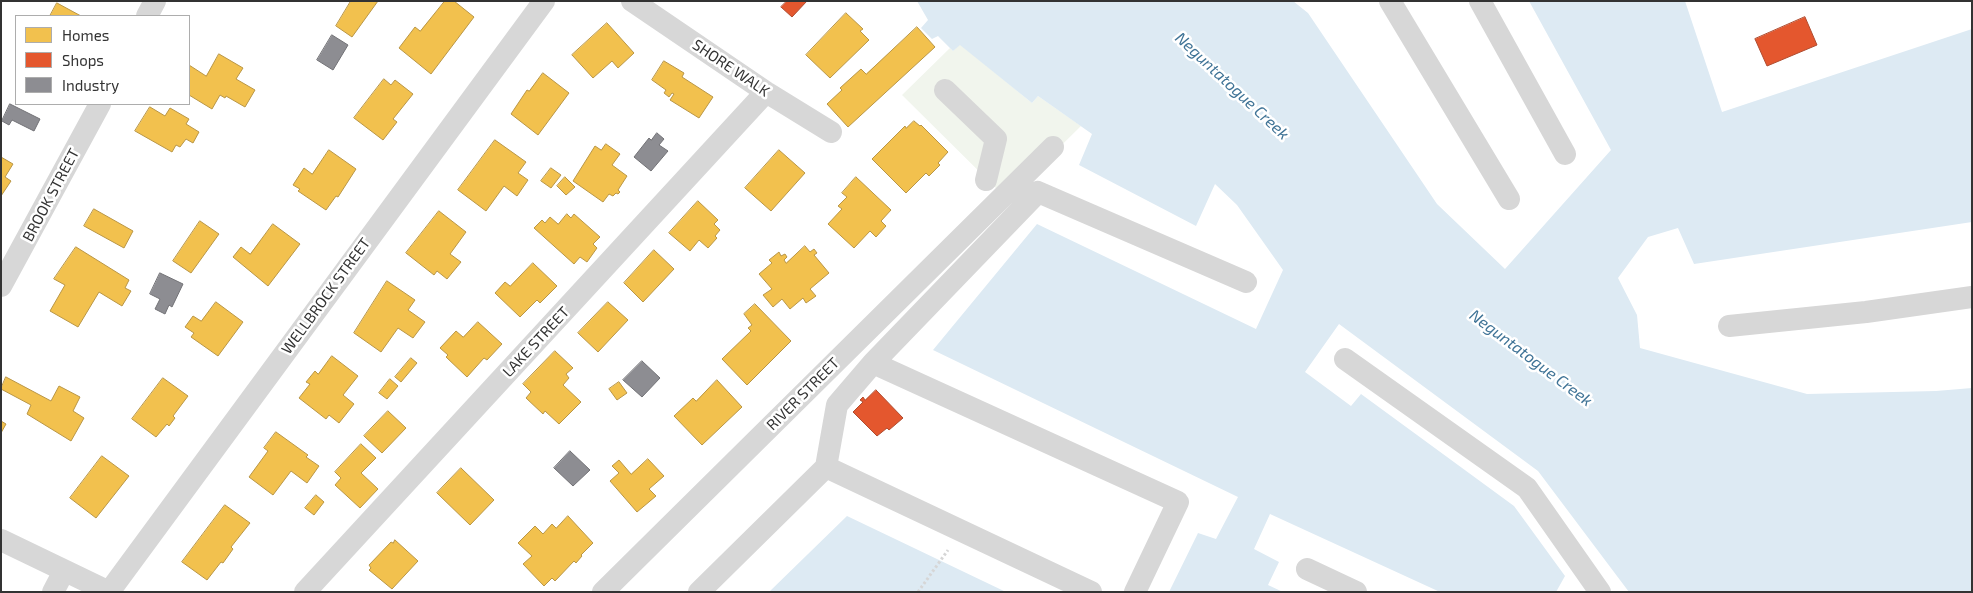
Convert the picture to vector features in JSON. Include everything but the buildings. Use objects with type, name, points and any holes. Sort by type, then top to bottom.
[{"type":"street","points":[[148,15],[155,1]]},
{"type":"street","name":"WELLBROCK STREET","points":[[109,592],[544,1]]},
{"type":"street","name":"SHORE WALK","points":[[632,1],[766,92],[831,132]]},
{"type":"street","points":[[1390,1],[1509,199]]},
{"type":"street","points":[[1480,1],[1565,154]]},
{"type":"street","points":[[945,90],[996,139],[981,175],[1002,196]]},
{"type":"street","name":"LAKE STREET","points":[[305,592],[766,92]]},
{"type":"street","name":"BROOK STREET","points":[[1,286],[99,105]]},
{"type":"street","name":"RIVER STREET","points":[[604,592],[1053,147]]},
{"type":"street","points":[[698,592],[826,467],[837,405],[873,363],[1038,192],[1246,282]]},
{"type":"street","points":[[1728,326],[1866,312],[1972,297]]},
{"type":"street","points":[[1345,359],[1527,488],[1600,592]]},
{"type":"street","points":[[873,363],[1178,502],[1135,592]]},
{"type":"street","points":[[826,467],[1091,592]]},
{"type":"street","points":[[1,540],[109,592]]},
{"type":"street","points":[[1306,569],[1356,592]]},
{"type":"street","points":[[53,592],[64,571]]},
{"type":"path","points":[[918,592],[944,556]]},
{"type":"shaded area","points":[[960,44],[1032,103],[1038,96],[1081,126],[1007,199],[902,95],[950,48],[953,51]]},
{"type":"water","name":"Neguntatogue Creek","points":[[917,1],[1293,1],[1308,13],[1437,204],[1505,269],[1611,150],[1529,1],[1685,1],[1722,112],[1972,29],[1972,222],[1694,264],[1678,228],[1648,237],[1618,278],[1637,315],[1640,348],[1807,394],[1936,391],[1972,388],[1972,592],[1629,592],[1538,471],[1339,324],[1305,372],[1351,406],[1361,394],[1514,506],[1565,576],[1556,592],[1440,592],[1270,514],[1254,549],[1279,562],[1268,585],[1283,592],[1169,592],[1198,533],[1216,539],[1238,497],[933,350],[1037,224],[1256,329],[1283,270],[1237,205],[1215,184],[1196,226],[1079,165],[1092,134],[1038,96],[1032,103],[960,45],[953,51],[938,36],[932,39],[921,28],[928,20]]},
{"type":"water","points":[[847,516],[1006,592],[769,592]]}]
